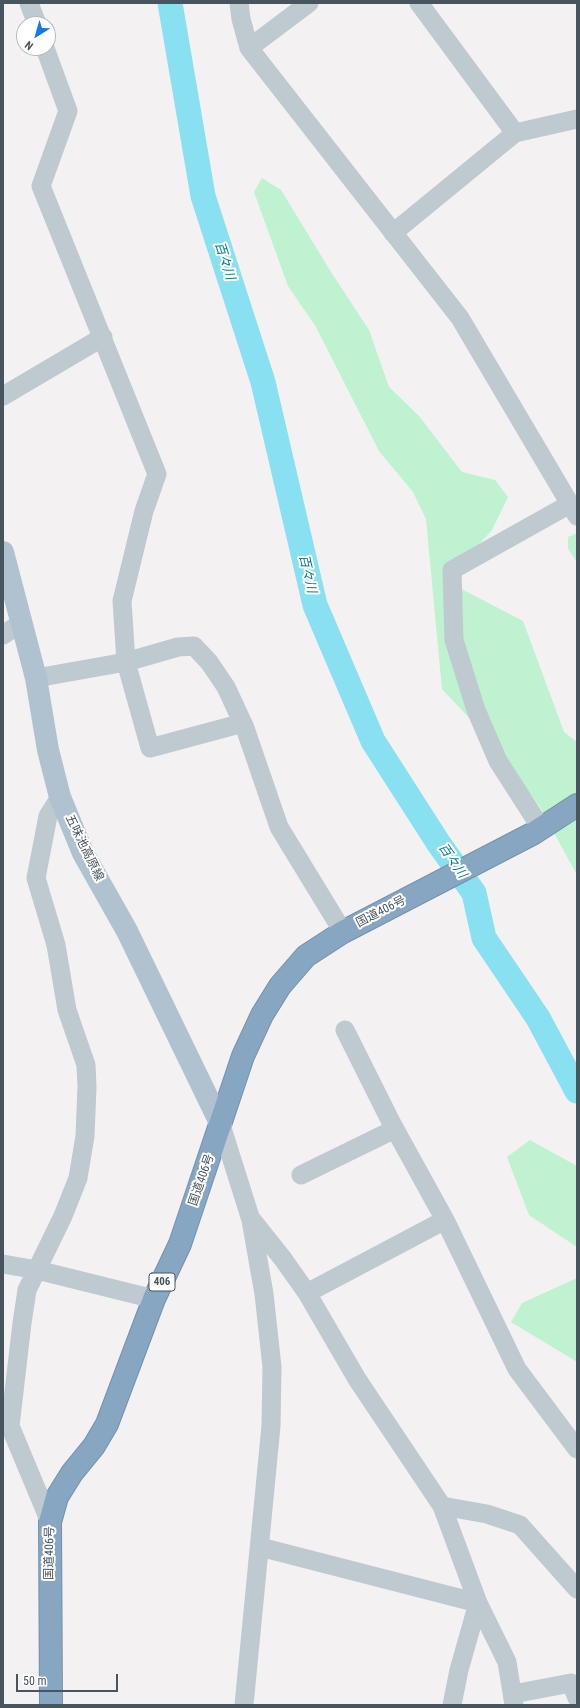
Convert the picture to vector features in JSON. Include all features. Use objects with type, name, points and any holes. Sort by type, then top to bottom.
[{"type":"highway","name":"国道406号","points":[[51,1705],[50,1522],[57,1497],[72,1473],[94,1446],[107,1424],[154,1299],[180,1244],[243,1056],[262,1015],[280,986],[306,956],[343,932],[537,831],[577,805]]},
{"type":"main road","name":"五味池高原線","points":[[3,552],[36,678],[48,750],[60,797],[84,853],[127,932],[221,1125]]},
{"type":"street","points":[[29,3],[34,16]]},
{"type":"street","points":[[239,3],[241,18],[249,48],[460,318],[573,510],[452,570],[454,640],[476,710],[498,761],[537,831]]},
{"type":"street","points":[[249,48],[309,3]]},
{"type":"street","points":[[419,3],[515,133]]},
{"type":"street","points":[[48,56],[68,111],[41,186],[157,474],[144,511],[122,601],[126,662],[150,748],[243,723]]},
{"type":"street","points":[[393,233],[515,133],[577,119]]},
{"type":"street","points":[[3,396],[103,337]]},
{"type":"street","points":[[3,635],[21,623]]},
{"type":"street","points":[[36,678],[126,662],[178,647],[194,646],[209,662],[226,687],[243,723],[279,827],[343,932]]},
{"type":"street","points":[[50,1522],[10,1426],[27,1290],[63,1216],[78,1178],[85,1136],[87,1087],[86,1065],[66,1010],[56,945],[36,878],[48,816],[60,797]]},
{"type":"street","points":[[345,1030],[395,1129],[445,1220],[516,1369],[577,1449]]},
{"type":"street","points":[[221,1125],[251,1220],[264,1294],[272,1366],[271,1426],[244,1705]]},
{"type":"street","points":[[301,1175],[395,1129]]},
{"type":"street","points":[[251,1220],[283,1259],[308,1293],[358,1379],[442,1506],[478,1603],[507,1662],[513,1699],[571,1683],[577,1698]]},
{"type":"street","points":[[308,1293],[445,1220]]},
{"type":"street","points":[[3,1264],[37,1270],[154,1299]]},
{"type":"street","points":[[442,1506],[487,1514],[520,1525],[577,1589]]},
{"type":"street","points":[[260,1547],[478,1603]]},
{"type":"street","points":[[452,1705],[459,1670],[478,1603]]},
{"type":"green space","points":[[262,178],[281,190],[331,272],[369,330],[389,387],[419,416],[462,472],[495,480],[508,497],[492,530],[446,581],[523,621],[564,732],[577,742],[577,875],[540,807],[488,738],[442,689],[426,519],[413,492],[379,451],[316,327],[288,286],[254,192]]},
{"type":"green space","points":[[577,533],[577,562],[568,549],[568,537]]},
{"type":"green space","points":[[530,1140],[577,1166],[577,1247],[529,1215],[507,1157]]},
{"type":"green space","points":[[577,1278],[577,1362],[511,1322],[522,1303]]},
{"type":"waterway","name":"百々川","points":[[170,3],[203,196],[263,382],[315,605],[373,741],[439,844],[474,893],[484,938],[538,1018],[577,1091]]}]
